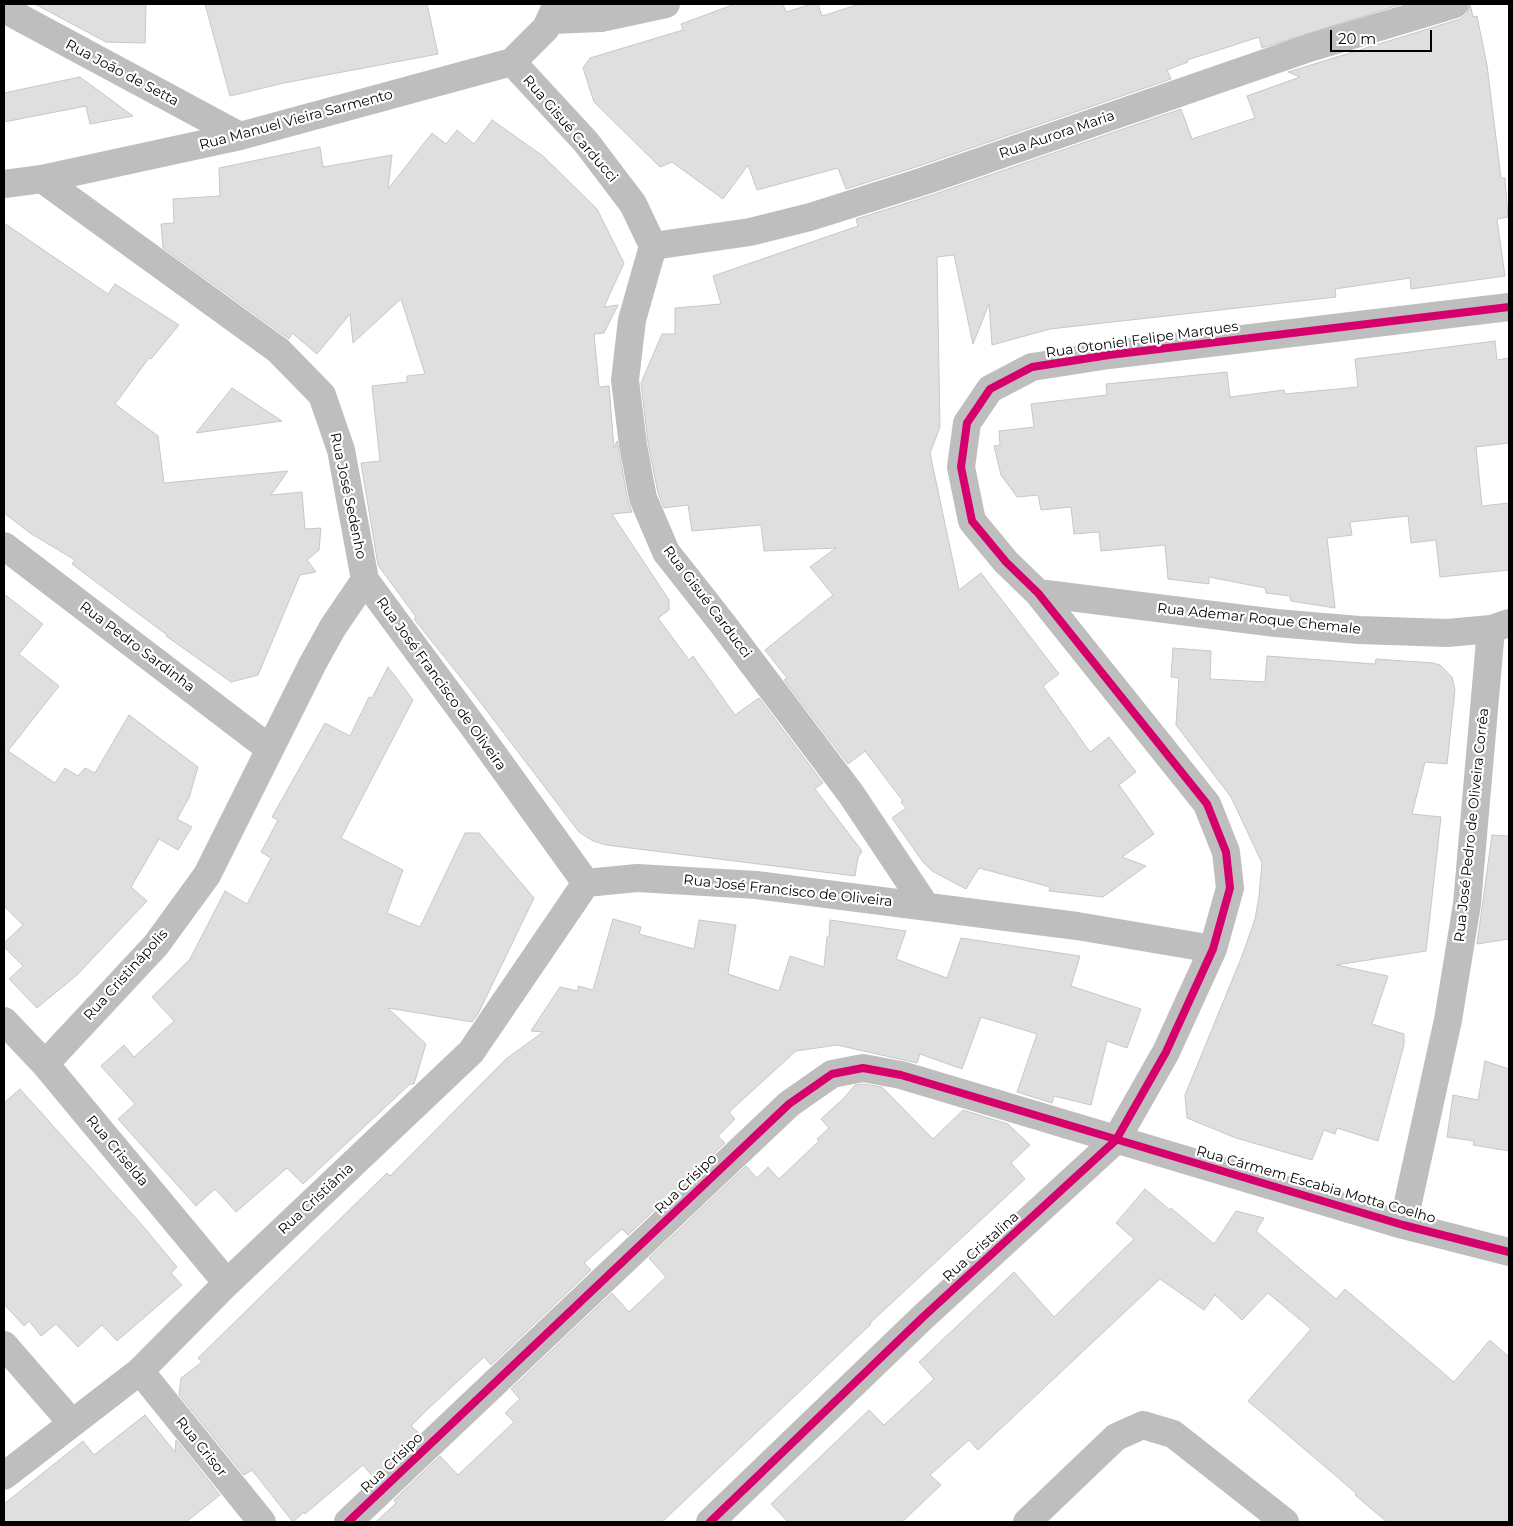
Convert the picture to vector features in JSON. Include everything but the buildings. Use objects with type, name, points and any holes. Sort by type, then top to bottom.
[{"type":"street","points":[[553,12],[601,18],[666,4]]},
{"type":"street","name":"Rua Aurora Maria","points":[[653,246],[750,232],[810,217],[924,181],[1309,48],[1456,4]]},
{"type":"street","name":"Rua João de Setta","points":[[4,9],[240,136]]},
{"type":"street","name":"Rua Manuel Vieira Sarmento","points":[[4,184],[42,179],[240,136],[512,62],[546,28],[553,12]]},
{"type":"street","name":"Rua Gisué Carducci","points":[[512,62],[586,142],[633,204],[653,246],[632,320],[625,380],[633,445],[643,498],[666,552],[851,794],[925,905]]},
{"type":"street","name":"Rua José Sedenho","points":[[42,179],[278,350],[322,395],[341,450],[365,580]]},
{"type":"street","name":"Rua Otoniel Felipe Marques","points":[[1213,949],[1230,888],[1226,852],[1207,804],[1038,593],[1006,562],[972,521],[960,468],[967,423],[990,389],[1032,367],[1100,356],[1509,307]]},
{"type":"street","name":"Rua Pedro Sardinha","points":[[4,546],[270,749]]},
{"type":"street","points":[[270,749],[333,627],[365,580]]},
{"type":"street","name":"Rua José Francisco de Oliveira","points":[[365,580],[484,740],[586,883],[637,878],[747,884],[925,905],[1076,926],[1213,949]]},
{"type":"street","name":"Rua Ademar Roque Chemale","points":[[1038,593],[1276,623],[1359,630],[1437,633],[1500,626]]},
{"type":"street","name":"Rua José Pedro de Oliveira Corrêa","points":[[1403,1225],[1448,1020],[1467,904],[1500,626]]},
{"type":"street","name":"Rua Cristinápolis","points":[[45,1064],[156,945],[207,875],[270,749]]},
{"type":"street","name":"Rua Cristiânia","points":[[4,1476],[140,1371],[227,1284],[471,1052],[586,883]]},
{"type":"street","name":"Rua Cristalina","points":[[710,1522],[923,1318],[1116,1140],[1166,1052],[1213,949]]},
{"type":"street","name":"Rua Criselda","points":[[4,1021],[45,1064],[227,1284]]},
{"type":"street","name":"Rua Crisipo","points":[[348,1522],[788,1104],[832,1074],[863,1068],[901,1075],[1116,1140]]},
{"type":"street","name":"Rua Cármem Escabia Motta Coelho","points":[[1116,1140],[1403,1225],[1509,1252]]},
{"type":"street","points":[[4,1345],[72,1423]]},
{"type":"street","name":"Rua Crisor","points":[[140,1371],[262,1522]]},
{"type":"street","points":[[1027,1522],[1116,1437],[1143,1425],[1173,1434],[1285,1522]]},
{"type":"cycle path","points":[[710,1522],[923,1317],[1116,1140],[1166,1052],[1213,949],[1230,888],[1226,852],[1207,804],[1038,593],[1006,562],[972,521],[961,467],[967,423],[990,389],[1032,367],[1109,355],[1509,307]]},
{"type":"cycle path","points":[[348,1522],[789,1104],[832,1074],[863,1068],[901,1075],[1403,1225],[1509,1252]]}]
